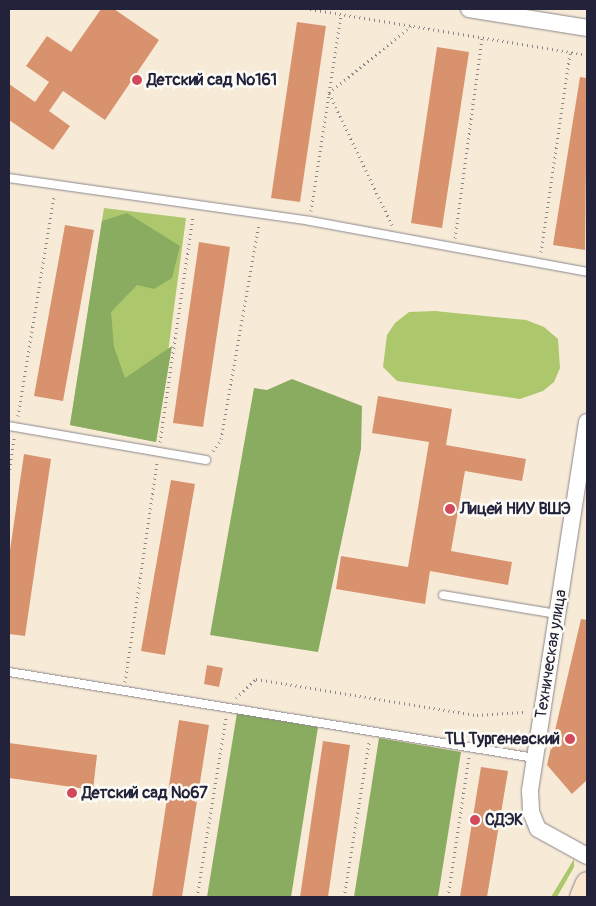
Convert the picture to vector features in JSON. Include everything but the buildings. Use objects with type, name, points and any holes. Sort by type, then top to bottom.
[{"type":"main road","points":[[580,897],[587,883]]},
{"type":"street","points":[[469,9],[587,28]]},
{"type":"street","name":"Техническая улица","points":[[587,422],[535,758],[531,812],[538,828],[587,856]]},
{"type":"lane","points":[[9,178],[56,183],[310,221],[539,261],[587,272]]},
{"type":"lane","points":[[12,427],[206,460]]},
{"type":"lane","points":[[444,594],[557,614]]},
{"type":"lane","points":[[9,672],[372,729],[535,758]]},
{"type":"path","points":[[310,9],[587,55]]},
{"type":"path","points":[[310,221],[341,14]]},
{"type":"path","points":[[329,93],[412,26]]},
{"type":"path","points":[[453,247],[482,38]]},
{"type":"path","points":[[539,261],[570,52]]},
{"type":"path","points":[[329,93],[397,236]]},
{"type":"path","points":[[9,474],[12,427],[56,183]]},
{"type":"path","points":[[206,460],[221,440],[260,214]]},
{"type":"path","points":[[197,897],[228,706],[256,678],[477,715],[524,712]]},
{"type":"path","points":[[344,897],[372,729]]},
{"type":"path","points":[[448,897],[470,746]]},
{"type":"green space","points":[[104,208],[186,218],[156,442],[70,425]]},
{"type":"green space","points":[[127,213],[180,246],[172,278],[154,289],[137,285],[111,312],[114,347],[125,378],[172,346],[156,442],[70,425],[102,221]]},
{"type":"green space","points":[[435,311],[526,320],[544,327],[558,339],[560,368],[554,382],[543,391],[520,399],[397,381],[383,367],[387,335],[395,323],[409,312]]},
{"type":"green space","points":[[292,379],[362,406],[361,449],[318,652],[210,635],[254,388],[267,390]]},
{"type":"green space","points":[[237,713],[318,727],[291,897],[207,897]]},
{"type":"green space","points":[[379,738],[461,752],[438,897],[354,897]]},
{"type":"green space","points":[[574,859],[574,867],[557,897],[551,897]]},
{"type":"place","name":"Детский сад №161","points":[[137,80]]},
{"type":"place","name":"Лицей НИУ ВШЭ","points":[[450,509]]},
{"type":"place","name":"ТЦ Тургеневский","points":[[570,739]]},
{"type":"place","name":"Детский сад №67","points":[[72,793]]},
{"type":"place","name":"СДЭК","points":[[475,820]]}]
